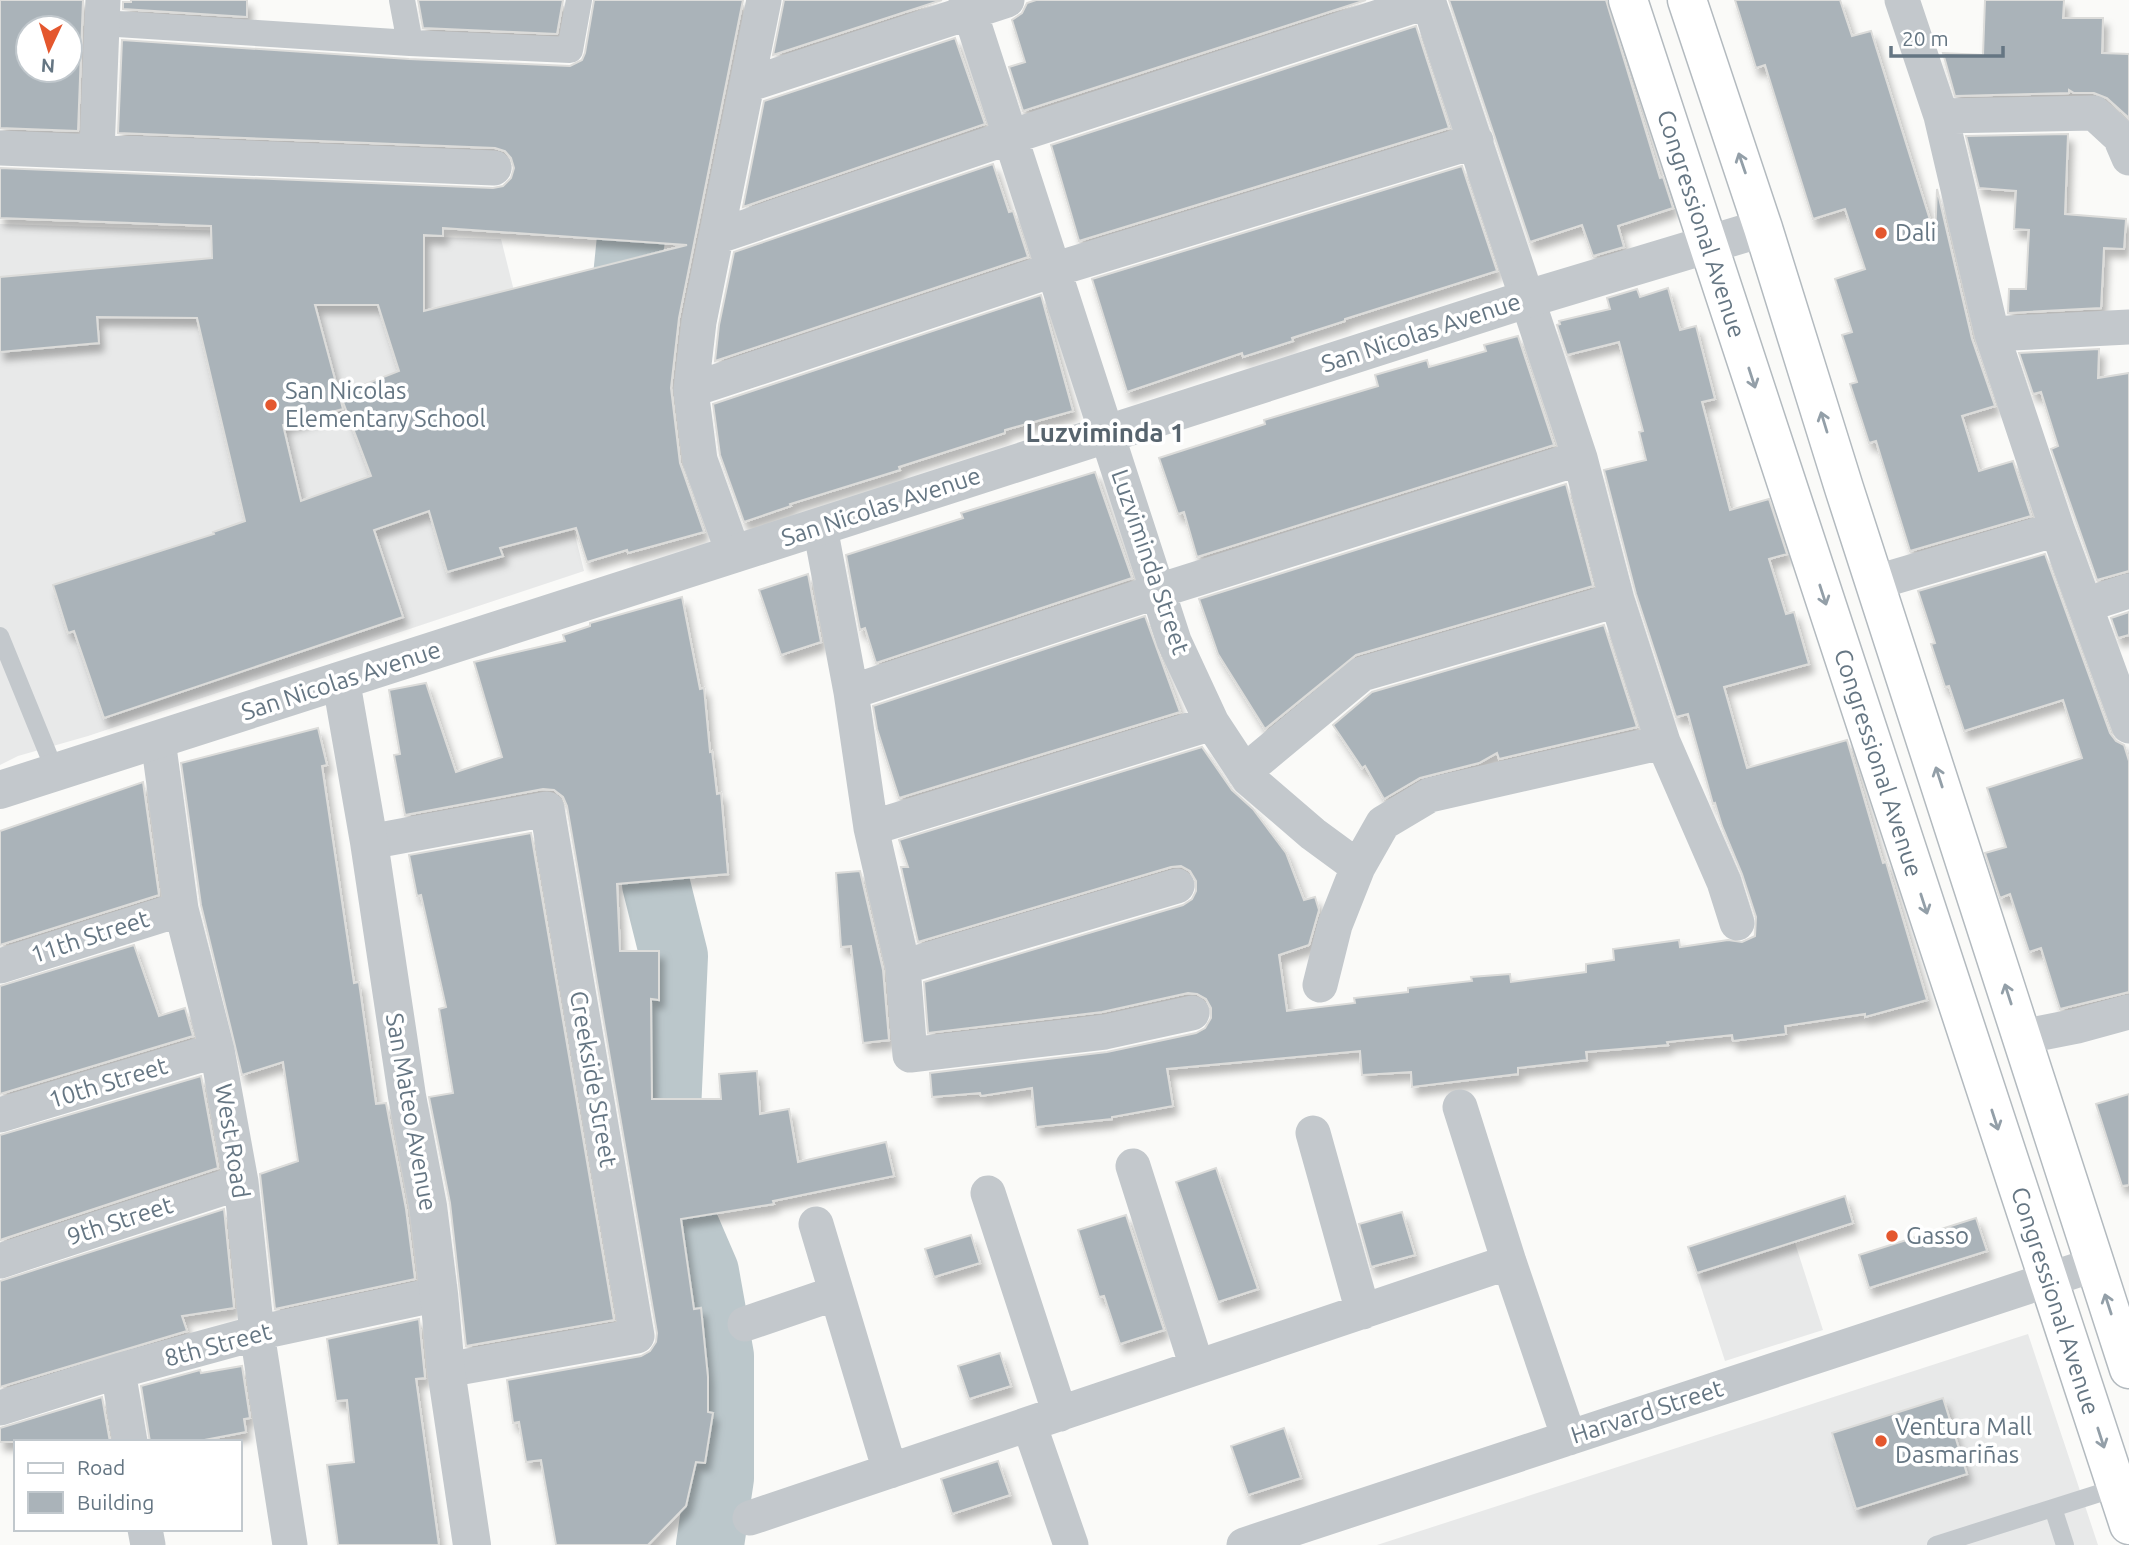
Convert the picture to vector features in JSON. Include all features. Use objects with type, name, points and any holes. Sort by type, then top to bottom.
[{"type":"main road","name":"Congressional Avenue","points":[[1628,0],[2049,1280],[2123,1486],[2129,1525]]},
{"type":"main road","name":"Congressional Avenue","points":[[1687,0],[1763,228],[1844,488],[1877,582],[2129,1369]]},
{"type":"street","points":[[402,0],[411,43]]},
{"type":"street","points":[[97,152],[103,12],[411,43],[570,50],[579,0]]},
{"type":"street","points":[[734,555],[700,460],[691,390],[699,323],[764,0]]},
{"type":"street","points":[[747,85],[968,6],[1007,0]]},
{"type":"street","points":[[1902,0],[1941,116],[1992,334],[2057,529],[2129,726]]},
{"type":"street","points":[[716,237],[1010,137],[1428,1],[1580,458],[1617,600],[1663,742],[1724,882],[1737,923]]},
{"type":"street","name":"Luzviminda Street","points":[[968,6],[1174,641],[1212,723],[1249,779],[1313,834],[1358,867]]},
{"type":"street","points":[[1941,116],[2094,113],[2120,137],[2129,158]]},
{"type":"street","points":[[691,390],[1053,270],[1476,141]]},
{"type":"street","points":[[0,148],[494,168]]},
{"type":"street","name":"San Nicolas Avenue","points":[[0,790],[1527,299],[1763,228]]},
{"type":"street","points":[[1992,334],[2129,327]]},
{"type":"street","points":[[851,692],[1158,591],[1580,458]]},
{"type":"street","points":[[820,527],[851,692],[871,828],[903,967],[909,1055],[1105,1032],[1192,1013]]},
{"type":"street","points":[[1877,582],[2057,529]]},
{"type":"street","points":[[2085,605],[2129,591]]},
{"type":"street","points":[[1244,772],[1362,674],[1617,600]]},
{"type":"street","name":"San Mateo Avenue","points":[[341,681],[369,842],[407,1096],[428,1206],[446,1370],[472,1545]]},
{"type":"street","points":[[871,828],[1212,723]]},
{"type":"street","name":"West Road","points":[[158,740],[181,909],[217,1050],[241,1182],[257,1333],[290,1545]]},
{"type":"street","points":[[1320,985],[1335,925],[1358,867],[1383,823],[1430,795],[1663,742]]},
{"type":"street","name":"Creekside Street","points":[[369,842],[547,809],[637,1336],[446,1370]]},
{"type":"street","points":[[903,967],[1177,886]]},
{"type":"street","name":"11th Street","points":[[0,966],[181,909]]},
{"type":"street","points":[[2021,1037],[2129,1012]]},
{"type":"street","name":"10th Street","points":[[0,1115],[217,1050]]},
{"type":"street","points":[[1460,1107],[1569,1438]]},
{"type":"street","points":[[1313,1133],[1363,1312]]},
{"type":"street","points":[[1133,1166],[1197,1367]]},
{"type":"street","name":"9th Street","points":[[0,1261],[241,1182]]},
{"type":"street","points":[[988,1193],[1044,1419],[1071,1545]]},
{"type":"street","points":[[816,1224],[890,1471]]},
{"type":"street","points":[[750,1518],[1509,1262]]},
{"type":"street","name":"Harvard Street","points":[[1244,1545],[1279,1540],[1569,1438],[2096,1265]]},
{"type":"street","points":[[745,1324],[836,1293]]},
{"type":"street","name":"8th Street","points":[[0,1408],[118,1371],[257,1333],[439,1294]]},
{"type":"street","points":[[118,1371],[130,1440]]},
{"type":"lane","points":[[0,636],[55,771]]},
{"type":"lane","points":[[1936,1545],[2123,1486]]},
{"type":"lane","points":[[2053,1508],[2064,1545]]},
{"type":"shaded area","name":"San Nicolas Elementary School","points":[[0,224],[501,239],[584,571],[88,736],[18,756],[0,765]]},
{"type":"shaded area","points":[[1786,1215],[1823,1330],[1725,1361],[1688,1247]]},
{"type":"shaded area","name":"Ventura Mall Dasmariñas","points":[[2028,1334],[2098,1545],[1377,1545]]},
{"type":"building","points":[[0,0],[83,0],[82,14],[14,14],[14,84],[80,84],[78,131],[0,128]]},
{"type":"building","points":[[247,0],[247,17],[123,9],[123,2]]},
{"type":"building","points":[[418,0],[563,0],[557,34],[423,28]]},
{"type":"building","points":[[594,0],[743,0],[679,318],[671,388],[680,463],[704,532],[587,562],[576,528],[500,548],[503,556],[447,572],[429,511],[374,530],[403,617],[104,718],[74,631],[68,633],[53,585],[214,534],[213,532],[245,521],[197,318],[97,317],[99,343],[0,352],[0,277],[212,258],[211,226],[0,218],[0,168],[493,188],[503,186],[511,178],[514,168],[505,151],[495,148],[118,133],[122,40],[409,59],[570,66],[582,60]],"holes":[[[443,228],[687,245],[424,311],[424,235],[443,236]],[[315,305],[378,305],[399,371],[340,394],[371,476],[301,501],[283,425],[343,409]]]},
{"type":"building","points":[[784,0],[942,0],[773,55]]},
{"type":"building","points":[[1036,0],[1366,0],[1023,111],[1009,67],[1025,62],[1012,20],[1022,13],[1027,3]]},
{"type":"building","points":[[1449,0],[1606,0],[1660,178],[1663,177],[1673,208],[1618,226],[1624,247],[1593,256],[1582,225],[1530,242]]},
{"type":"building","points":[[1735,0],[1840,0],[1852,36],[1871,31],[1935,236],[1937,189],[1972,339],[1995,406],[1962,416],[1979,471],[2013,461],[2031,516],[1910,551],[1876,441],[1869,443],[1850,384],[1857,382],[1842,335],[1852,332],[1835,279],[1865,269],[1845,209],[1813,219],[1765,65],[1756,68]]},
{"type":"building","points":[[1985,0],[2064,0],[2063,18],[2103,18],[2102,53],[2129,54],[2129,118],[2107,98],[2094,93],[2074,93],[2069,90],[2069,93],[1955,96],[1943,53],[1983,55]]},
{"type":"building","points":[[1416,26],[1449,128],[1079,241],[1051,145]]},
{"type":"building","points":[[955,38],[985,124],[743,207],[764,101]]},
{"type":"building","points":[[2068,134],[2065,214],[2126,219],[2124,249],[2104,248],[2101,308],[2008,313],[2009,289],[2026,289],[2029,230],[2014,229],[2016,191],[1979,188],[1966,136]]},
{"type":"building","points":[[993,164],[1009,212],[1013,211],[1028,257],[715,361],[719,325],[734,252]]},
{"type":"building","points":[[1462,166],[1497,271],[1345,319],[1292,338],[1293,341],[1243,357],[1242,353],[1127,392],[1092,279]]},
{"type":"building","points":[[1668,288],[1680,330],[1696,326],[1715,399],[1702,402],[1730,510],[1769,499],[1787,554],[1769,559],[1786,614],[1794,612],[1809,664],[1724,687],[1747,768],[1847,740],[1927,1000],[1865,1017],[1865,1014],[1785,1026],[1786,1034],[1733,1041],[1732,1035],[1667,1042],[1668,1045],[1586,1052],[1587,1060],[1518,1068],[1518,1074],[1412,1087],[1411,1072],[1362,1075],[1360,1051],[1167,1069],[1173,1106],[1112,1119],[1036,1127],[1032,1088],[981,1096],[980,1093],[932,1097],[930,1073],[1107,1052],[1196,1033],[1205,1028],[1211,1018],[1211,1008],[1206,999],[1188,993],[1102,1012],[928,1033],[924,982],[1183,905],[1192,899],[1196,891],[1196,881],[1190,871],[1181,866],[1171,867],[918,942],[901,867],[908,867],[899,840],[1202,747],[1232,790],[1253,809],[1286,853],[1304,900],[1315,897],[1319,910],[1309,945],[1279,955],[1287,1011],[1355,1003],[1354,998],[1408,992],[1408,988],[1472,981],[1471,977],[1510,974],[1511,982],[1586,972],[1586,964],[1614,960],[1613,949],[1679,940],[1680,947],[1728,940],[1742,942],[1755,936],[1756,917],[1715,803],[1713,804],[1688,714],[1676,717],[1636,594],[1604,470],[1646,460],[1639,432],[1643,431],[1619,342],[1567,355],[1557,325],[1560,324],[1559,321],[1610,309],[1607,298],[1637,289],[1640,297]]},
{"type":"building","points":[[1041,295],[1073,411],[1005,430],[1005,433],[899,467],[900,470],[790,504],[791,506],[744,522],[720,455],[713,404]]},
{"type":"building","points":[[1518,336],[1554,445],[1197,557],[1184,512],[1178,514],[1159,458],[1265,424],[1264,420],[1378,386],[1375,375],[1427,360],[1429,367],[1486,351],[1484,345]]},
{"type":"building","points":[[2099,349],[2098,378],[2129,373],[2129,571],[2097,580],[2051,449],[2058,446],[2041,392],[2033,394],[2019,353]]},
{"type":"building","points":[[1095,472],[1132,578],[876,663],[865,628],[860,630],[846,555],[963,518],[961,513]]},
{"type":"building","points":[[1566,484],[1593,586],[1356,655],[1265,729],[1218,654],[1199,599]]},
{"type":"building","points":[[2045,554],[2110,733],[2116,741],[2124,745],[2129,761],[2129,992],[2060,1009],[2041,948],[2029,952],[2010,894],[2000,898],[1985,853],[2006,847],[1987,788],[2082,758],[2063,700],[1964,731],[1949,686],[1945,687],[1931,644],[1935,643],[1918,591]]},
{"type":"building","points":[[808,574],[821,642],[781,655],[759,590]]},
{"type":"building","points":[[682,597],[700,689],[704,688],[710,752],[712,751],[717,794],[721,793],[728,874],[617,884],[620,951],[659,951],[659,1000],[651,999],[652,1099],[721,1099],[719,1074],[757,1071],[760,1114],[789,1109],[798,1162],[886,1142],[894,1176],[773,1201],[774,1204],[681,1219],[694,1309],[701,1308],[708,1377],[708,1412],[713,1413],[705,1463],[696,1462],[686,1506],[648,1545],[556,1545],[541,1460],[526,1462],[519,1422],[513,1423],[507,1380],[641,1356],[650,1351],[656,1342],[657,1333],[567,806],[563,797],[554,790],[543,789],[405,815],[394,755],[400,754],[389,690],[426,683],[456,772],[502,757],[474,662],[565,641],[563,635],[590,626],[590,623]]},
{"type":"building","points":[[2129,612],[2129,635],[2118,638],[2111,618]]},
{"type":"building","points":[[1145,616],[1180,712],[899,798],[877,729],[873,706]]},
{"type":"building","points":[[1604,625],[1637,727],[1499,759],[1497,753],[1479,763],[1420,778],[1384,799],[1365,766],[1362,768],[1333,725],[1372,692]]},
{"type":"building","points":[[318,728],[327,765],[322,766],[354,983],[359,982],[376,1104],[386,1103],[406,1209],[415,1279],[275,1309],[260,1174],[298,1161],[283,1062],[242,1075],[201,905],[181,763]]},
{"type":"building","points":[[143,782],[159,895],[0,945],[0,831]]},
{"type":"building","points":[[531,833],[614,1320],[466,1346],[450,1203],[429,1097],[453,1093],[439,1009],[446,1007],[421,895],[417,896],[409,855]]},
{"type":"building","points":[[860,871],[883,970],[889,1040],[863,1043],[851,946],[841,947],[836,873]]},
{"type":"building","points":[[134,945],[159,1016],[185,1008],[193,1036],[0,1094],[0,986]]},
{"type":"building","points":[[201,1076],[218,1168],[0,1240],[0,1135]]},
{"type":"building","points":[[2129,1094],[2129,1185],[2122,1186],[2096,1104]]},
{"type":"building","points":[[1216,1168],[1258,1289],[1218,1302],[1176,1182]]},
{"type":"building","points":[[1845,1196],[1853,1223],[1697,1273],[1688,1247]]},
{"type":"building","points":[[224,1209],[234,1308],[182,1316],[187,1331],[0,1387],[0,1281]]},
{"type":"building","points":[[1402,1212],[1415,1255],[1371,1267],[1359,1224]]},
{"type":"building","points":[[1126,1215],[1164,1330],[1120,1344],[1104,1296],[1099,1297],[1078,1230]]},
{"type":"building","points":[[1976,1218],[1987,1251],[1869,1288],[1859,1255]]},
{"type":"building","points":[[971,1235],[980,1263],[934,1277],[925,1249]]},
{"type":"building","points":[[419,1319],[425,1378],[416,1379],[439,1545],[338,1545],[327,1465],[354,1462],[347,1400],[336,1401],[327,1339]]},
{"type":"building","points":[[1000,1353],[1011,1386],[969,1399],[958,1366]]},
{"type":"building","points":[[242,1366],[250,1418],[244,1419],[246,1432],[204,1440],[150,1440],[141,1386],[200,1370],[201,1373]]},
{"type":"building","points":[[102,1397],[110,1440],[0,1442],[0,1428]]},
{"type":"building","points":[[1943,1398],[1967,1474],[1856,1509],[1832,1433]]},
{"type":"building","points":[[1284,1428],[1301,1478],[1248,1495],[1231,1446]]},
{"type":"building","points":[[998,1461],[1010,1495],[952,1514],[941,1479]]},
{"type":"waterway","points":[[619,355],[646,91],[666,0]]},
{"type":"waterway","points":[[651,788],[656,884],[674,956],[664,1177],[705,1272],[720,1356],[720,1478],[710,1545]]},
{"type":"place","name":"Dali","points":[[1881,233]]},
{"type":"place","name":"San Nicolas Elementary School","points":[[271,405]]},
{"type":"place","name":"Gasso","points":[[1892,1236]]},
{"type":"place","name":"Ventura Mall Dasmariñas","points":[[1881,1441]]},
{"type":"district","name":"Luzviminda 1","points":[[1105,433]]}]
